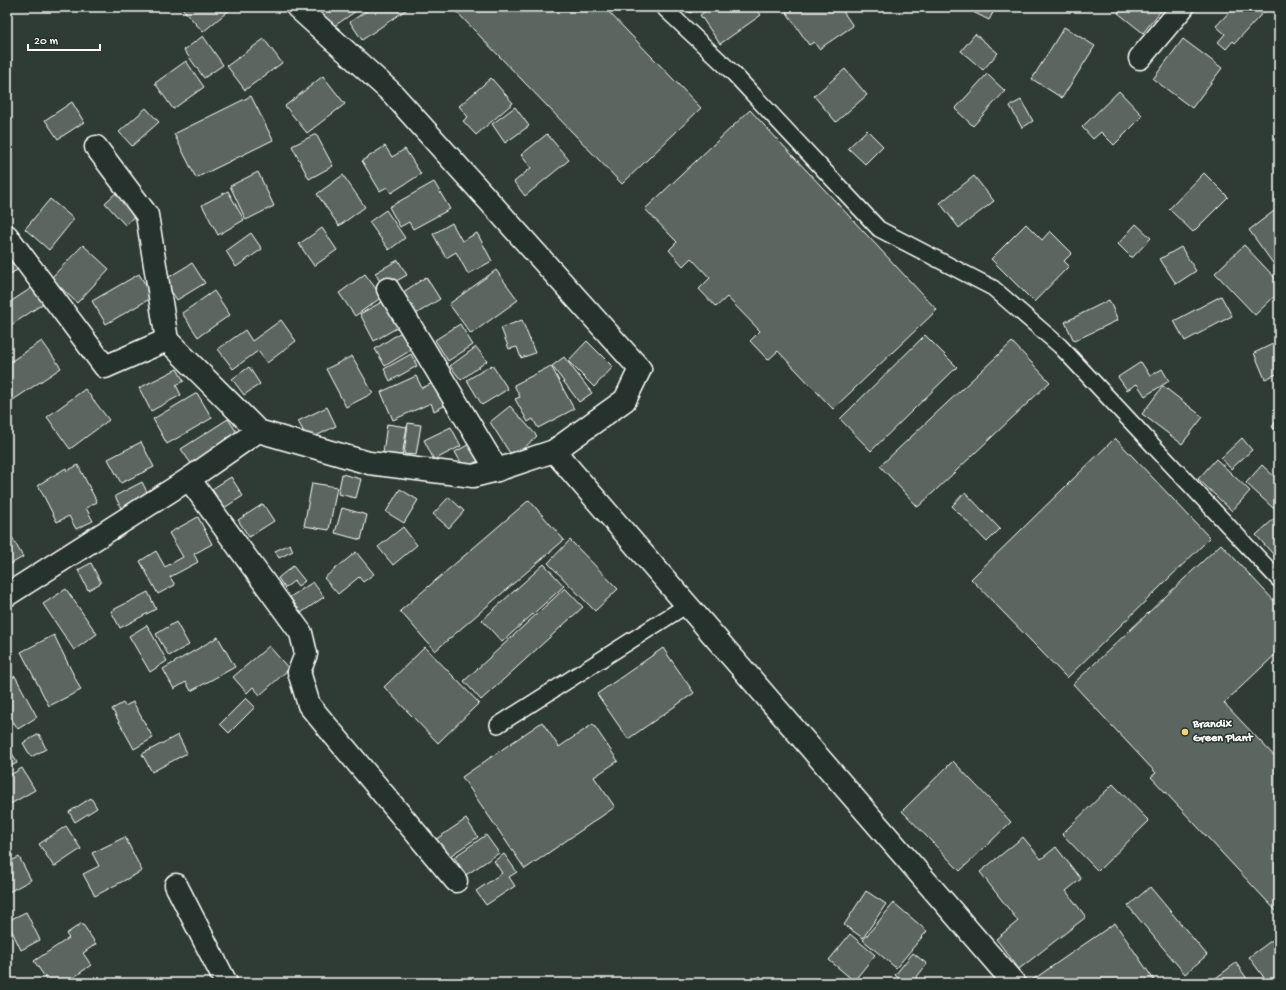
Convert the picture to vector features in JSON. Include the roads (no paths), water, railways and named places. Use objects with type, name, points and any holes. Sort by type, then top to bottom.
[{"type":"street","points":[[96,146],[147,215],[167,340],[258,431],[369,462],[473,476],[498,470],[554,451],[625,400],[640,369],[392,93],[297,7]]},
{"type":"street","points":[[1140,58],[1183,7]]},
{"type":"street","points":[[7,236],[105,367],[167,340]]},
{"type":"street","points":[[388,289],[498,470]]},
{"type":"street","points":[[7,595],[189,479],[258,431]]},
{"type":"street","points":[[554,451],[1014,983]]},
{"type":"street","points":[[189,479],[301,632],[306,654],[299,672],[309,705],[456,881]]},
{"type":"street","points":[[176,885],[226,983]]},
{"type":"lane","points":[[663,7],[734,74],[879,229],[993,288],[1060,346],[1279,580]]},
{"type":"lane","points":[[498,725],[687,605]]},
{"type":"place","name":"Brandix Green Plant","points":[[1185,732]]}]
